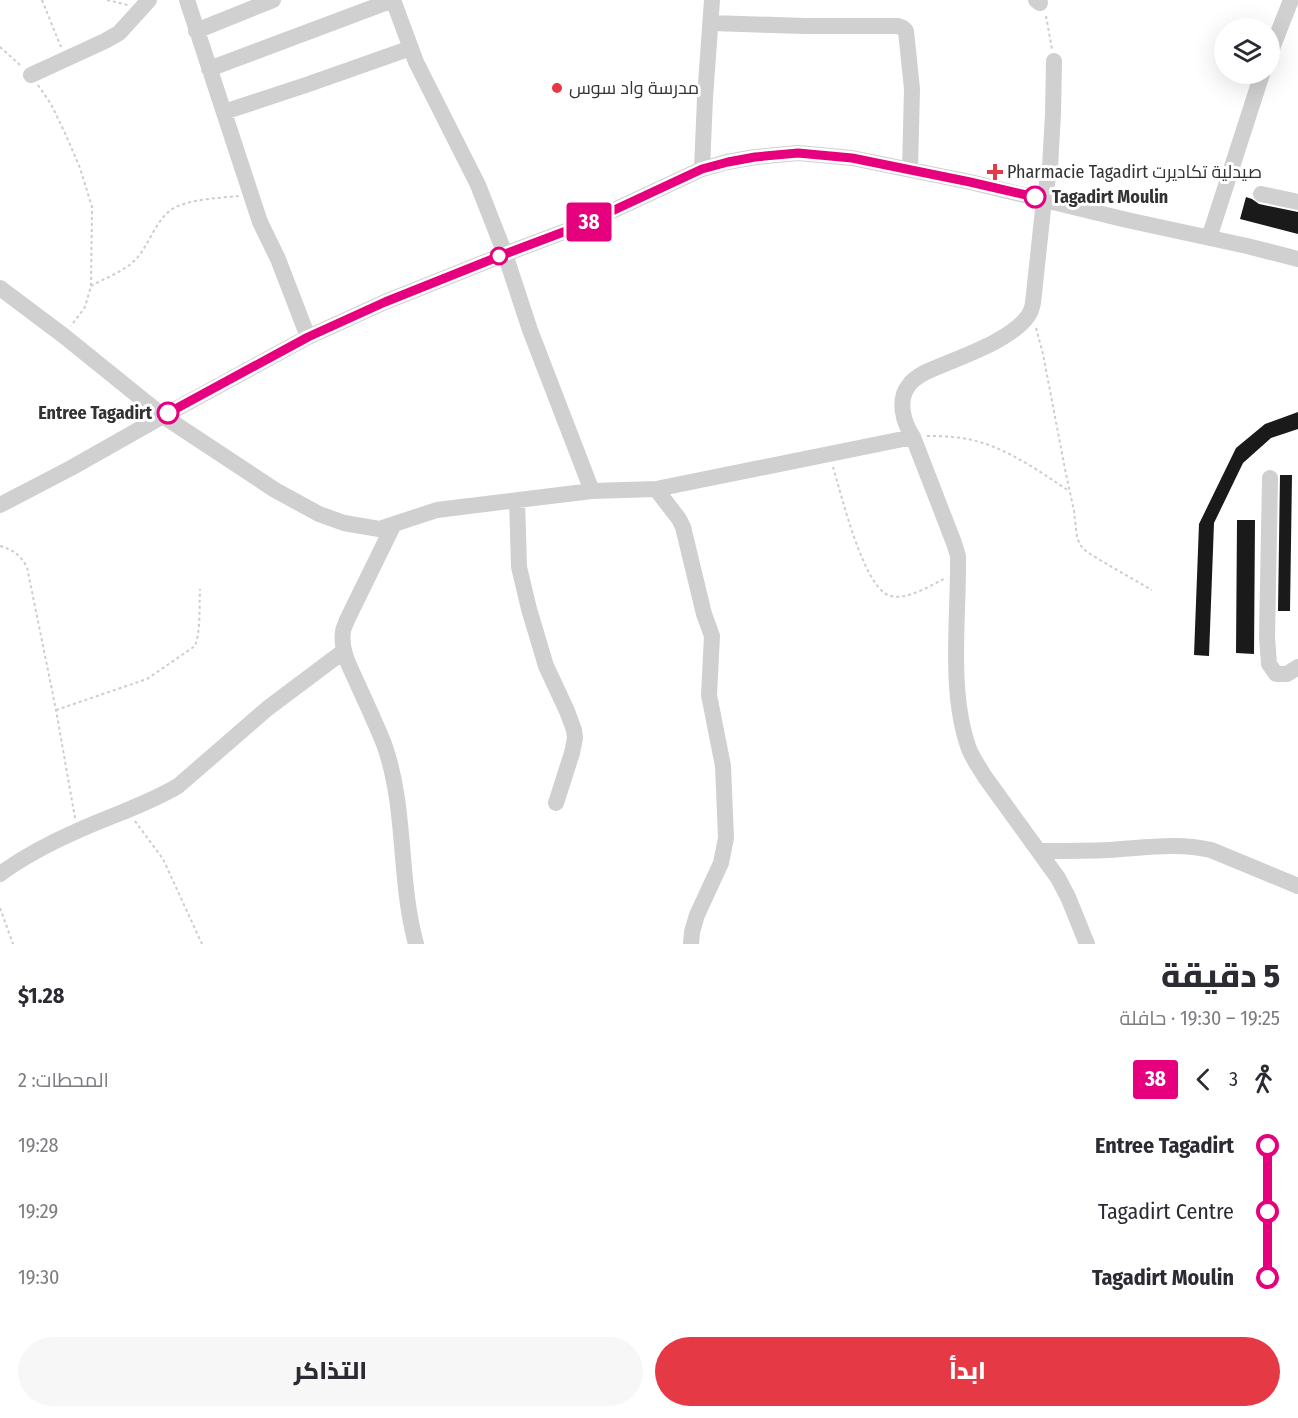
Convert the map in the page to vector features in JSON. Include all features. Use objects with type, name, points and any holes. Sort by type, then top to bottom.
[{"type":"street","points":[[187,0],[260,222],[278,259],[308,337]]},
{"type":"street","points":[[196,31],[273,0]]},
{"type":"street","points":[[209,69],[393,0],[416,62],[478,185],[505,254],[534,341],[592,491]]},
{"type":"street","points":[[702,169],[712,0]]},
{"type":"street","points":[[1280,28],[1291,0]]},
{"type":"street","points":[[31,75],[119,33],[145,4]]},
{"type":"street","points":[[711,23],[898,26],[903,28],[906,31],[912,89],[910,170]]},
{"type":"street","points":[[224,112],[411,48]]},
{"type":"street","points":[[1054,61],[1050,167],[1044,200],[1033,303],[1029,315],[1020,324],[990,344],[929,371],[909,384],[904,393],[903,415],[958,556],[956,641],[959,710],[965,735],[974,760],[1013,818],[1040,851],[1058,878],[1087,944]]},
{"type":"street","points":[[1209,238],[1259,84]]},
{"type":"street","points":[[0,505],[308,337],[385,302],[582,225],[702,169],[728,162],[798,153],[852,158],[970,182],[1298,260]]},
{"type":"street","points":[[1261,195],[1298,202]]},
{"type":"street","points":[[0,288],[163,416],[275,490],[319,514],[344,523],[379,530],[437,510],[592,491],[656,489],[913,436]]},
{"type":"street","points":[[1270,478],[1267,637],[1269,664],[1276,674],[1287,674],[1298,667]]},
{"type":"street","points":[[656,489],[683,527],[704,614],[712,636],[709,695],[724,776],[726,838],[721,863],[697,915],[691,944]]},
{"type":"street","points":[[518,500],[519,567],[529,609],[546,666],[574,730],[572,753],[556,803]]},
{"type":"street","points":[[393,526],[343,631],[344,651],[389,760],[399,817],[409,914],[416,944]]},
{"type":"street","points":[[0,874],[15,863],[77,831],[178,786],[267,708],[344,651]]},
{"type":"street","points":[[1040,851],[1197,847],[1212,850],[1298,886]]},
{"type":"path","points":[[42,0],[66,59]]},
{"type":"path","points":[[106,0],[145,4]]},
{"type":"path","points":[[1038,1],[1047,17],[1054,61]]},
{"type":"path","points":[[0,47],[31,75],[51,104],[80,168],[92,207],[91,286],[85,306],[64,336]]},
{"type":"path","points":[[91,286],[125,268],[136,259],[164,217],[173,208],[189,202],[251,194]]},
{"type":"path","points":[[1029,315],[1035,326],[1043,354],[1080,545],[1087,552],[1152,590]]},
{"type":"path","points":[[913,436],[945,436],[983,443],[1021,460],[1069,491]]},
{"type":"path","points":[[829,453],[857,548],[880,590],[894,597],[906,595],[958,573]]},
{"type":"path","points":[[0,546],[21,556],[27,567],[56,710],[77,831]]},
{"type":"path","points":[[56,710],[147,679],[195,646],[200,589]]},
{"type":"path","points":[[127,810],[163,859],[202,944]]},
{"type":"path","points":[[0,908],[13,944]]},
{"type":"building","points":[[1246,197],[1259,204],[1298,212],[1298,234],[1240,219]]},
{"type":"building","points":[[1298,412],[1298,429],[1271,438],[1243,463],[1214,523],[1209,656],[1194,655],[1199,524],[1236,448],[1265,424]]},
{"type":"building","points":[[1280,475],[1292,475],[1290,611],[1278,611]]},
{"type":"building","points":[[1237,520],[1255,520],[1254,654],[1236,653]]},
{"type":"bus line","name":"38","points":[[168,413],[308,337],[385,302],[582,225],[702,169],[728,162],[798,153],[852,158],[1035,197]]},
{"type":"place","name":"مدرسة واد سوس","points":[[557,88]]},
{"type":"place","name":"Pharmacie Tagadirt صيدلية تكاديرت","points":[[995,172]]},
{"type":"place","name":"Tagadirt Moulin","points":[[1035,197]]},
{"type":"place","name":"Entree Tagadirt","points":[[168,413]]}]
